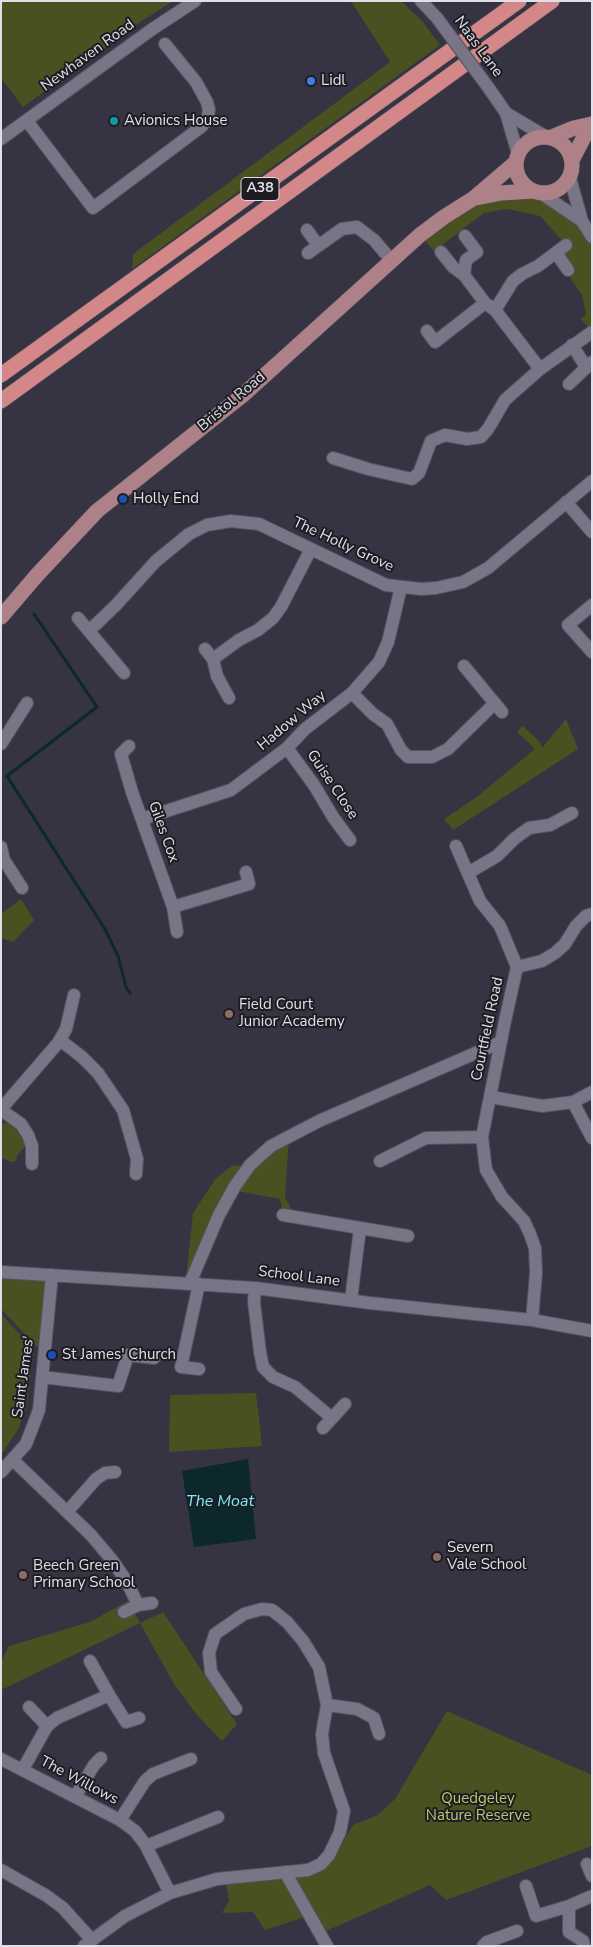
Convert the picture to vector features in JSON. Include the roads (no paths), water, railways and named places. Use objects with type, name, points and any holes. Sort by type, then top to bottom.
[{"type":"highway","name":"A38","points":[[1,376],[518,1]]},
{"type":"highway","name":"A38","points":[[1,401],[552,1]]},
{"type":"main road","points":[[548,136],[565,146],[572,160],[572,170],[570,178],[557,190],[537,193],[524,185],[516,171],[517,158],[528,142],[574,128],[592,126]]},
{"type":"main road","points":[[572,160],[592,126]]},
{"type":"main road","name":"Bristol Road","points":[[1,617],[37,575],[97,511],[243,394],[392,261],[444,218],[474,198],[517,158]]},
{"type":"main road","name":"Bristol Road","points":[[474,198],[501,192],[537,193]]},
{"type":"street","name":"Newhaven Road","points":[[1,139],[151,30],[196,1]]},
{"type":"street","name":"Naas Lane","points":[[421,1],[437,18],[506,113],[517,158]]},
{"type":"street","points":[[27,121],[93,208],[201,127],[206,120],[209,110],[207,102],[196,82],[165,44]]},
{"type":"street","name":"Naas Lane","points":[[506,113],[548,136]]},
{"type":"street","points":[[570,178],[582,220],[592,237]]},
{"type":"street","points":[[537,193],[582,220]]},
{"type":"street","points":[[307,230],[313,249],[342,229],[357,227],[374,240],[392,261]]},
{"type":"street","points":[[464,275],[466,260],[477,252],[465,236]]},
{"type":"street","points":[[427,331],[435,342],[490,307],[513,281],[561,249],[568,270]]},
{"type":"street","points":[[441,252],[453,268],[464,275],[540,369]]},
{"type":"street","points":[[333,458],[368,469],[412,479],[419,473],[431,441],[445,435],[467,439],[481,437],[488,430],[505,400],[540,369],[592,332]]},
{"type":"street","points":[[569,384],[589,365],[572,345]]},
{"type":"street","name":"The Holly Grove","points":[[89,631],[116,605],[156,561],[189,534],[207,525],[231,521],[252,523],[271,529],[372,580],[386,585],[436,588],[463,582],[476,575],[499,559],[592,480]]},
{"type":"street","points":[[566,502],[592,532]]},
{"type":"street","points":[[214,659],[273,618],[281,607],[311,549]]},
{"type":"street","name":"Hadow Way","points":[[142,819],[231,790],[287,748],[305,729],[352,693],[382,656],[388,642],[401,587]]},
{"type":"street","points":[[592,605],[568,625],[592,652]]},
{"type":"street","points":[[78,618],[124,673]]},
{"type":"street","points":[[206,649],[214,659],[218,676],[229,698]]},
{"type":"street","points":[[352,693],[387,724],[401,750],[408,757],[432,757],[448,749],[498,707],[464,666]]},
{"type":"street","points":[[4,740],[27,703]]},
{"type":"street","name":"Giles Cox","points":[[129,746],[121,754],[132,792],[172,907],[177,932]]},
{"type":"street","name":"Guise Close","points":[[287,748],[350,840]]},
{"type":"street","points":[[468,873],[497,856],[514,838],[529,828],[550,824],[572,813]]},
{"type":"street","name":"Courtfield Road","points":[[456,846],[480,901],[500,926],[518,967],[482,1137],[486,1170],[502,1197],[524,1220],[535,1248],[536,1273],[532,1320]]},
{"type":"street","points":[[1,847],[4,860],[22,888]]},
{"type":"street","points":[[13,875],[25,867]]},
{"type":"street","points":[[172,907],[249,884],[246,872]]},
{"type":"street","name":"Courtfield Road","points":[[518,967],[542,961],[555,953],[565,944],[576,926],[586,916],[592,914]]},
{"type":"street","points":[[32,1164],[32,1146],[28,1135],[21,1124],[1,1109],[60,1040],[66,1029],[74,995]]},
{"type":"street","points":[[60,1040],[82,1057],[98,1073],[123,1110],[137,1159],[136,1174]]},
{"type":"street","points":[[199,1370],[181,1367],[195,1283],[219,1214],[250,1165],[271,1146],[319,1121],[501,1042]]},
{"type":"street","name":"Courtfield Road","points":[[491,1097],[542,1106],[573,1102],[592,1092]]},
{"type":"street","points":[[573,1102],[592,1138]]},
{"type":"street","points":[[380,1161],[426,1138],[482,1137]]},
{"type":"street","points":[[283,1215],[408,1236]]},
{"type":"street","points":[[351,1300],[360,1228]]},
{"type":"street","name":"School Lane","points":[[1,1272],[255,1288],[532,1320],[592,1331]]},
{"type":"street","name":"Saint James'","points":[[1,1472],[26,1444],[34,1428],[39,1410],[52,1274]]},
{"type":"street","points":[[255,1288],[254,1302],[263,1367],[273,1377],[295,1387],[328,1423],[344,1404]]},
{"type":"street","points":[[42,1377],[118,1386],[128,1355],[154,1358]]},
{"type":"street","points":[[13,1460],[91,1535],[127,1582],[138,1606]]},
{"type":"street","points":[[67,1512],[96,1479],[105,1473],[115,1472]]},
{"type":"street","points":[[124,1612],[152,1603]]},
{"type":"street","points":[[1,1870],[47,1896],[63,1908],[87,1943],[125,1916],[170,1893],[217,1879],[308,1870],[321,1864],[335,1846],[344,1811],[324,1752],[322,1734],[328,1705],[319,1668],[303,1640],[287,1622],[272,1610],[262,1609],[244,1614],[215,1634],[209,1653],[212,1672],[236,1709]]},
{"type":"street","points":[[90,1661],[126,1722],[139,1718]]},
{"type":"street","name":"The Willows","points":[[23,1770],[48,1726],[57,1718],[109,1696]]},
{"type":"street","points":[[328,1705],[357,1709],[374,1718],[379,1734]]},
{"type":"street","points":[[29,1707],[48,1726]]},
{"type":"street","name":"The Willows","points":[[1,1758],[120,1820],[135,1831],[146,1846],[170,1893]]},
{"type":"street","points":[[75,1797],[101,1758]]},
{"type":"street","name":"The Willows","points":[[120,1820],[145,1781],[153,1774],[191,1759]]},
{"type":"street","points":[[146,1846],[218,1817]]},
{"type":"street","points":[[285,1872],[327,1946]]},
{"type":"street","points":[[526,1886],[536,1916],[569,1907],[592,1896]]},
{"type":"street","points":[[569,1907],[569,1932],[583,1942],[584,1946]]},
{"type":"street","points":[[483,1945],[517,1931]]},
{"type":"water","name":"The Moat","points":[[248,1459],[256,1539],[194,1547],[182,1471]]},
{"type":"waterway","points":[[34,614],[97,707],[7,776],[105,929],[118,956],[126,987],[130,993]]},
{"type":"place","name":"Lidl","points":[[311,81]]},
{"type":"place","name":"Avionics House","points":[[114,121]]},
{"type":"place","name":"Holly End","points":[[123,499]]},
{"type":"place","name":"Field Court Junior Academy","points":[[229,1014]]},
{"type":"place","name":"St James' Church","points":[[52,1355]]},
{"type":"place","name":"Severn Vale School","points":[[437,1557]]},
{"type":"place","name":"Beech Green Primary School","points":[[23,1575]]},
{"type":"park label","name":"Quedgeley Nature Reserve","points":[[478,1808]]}]
